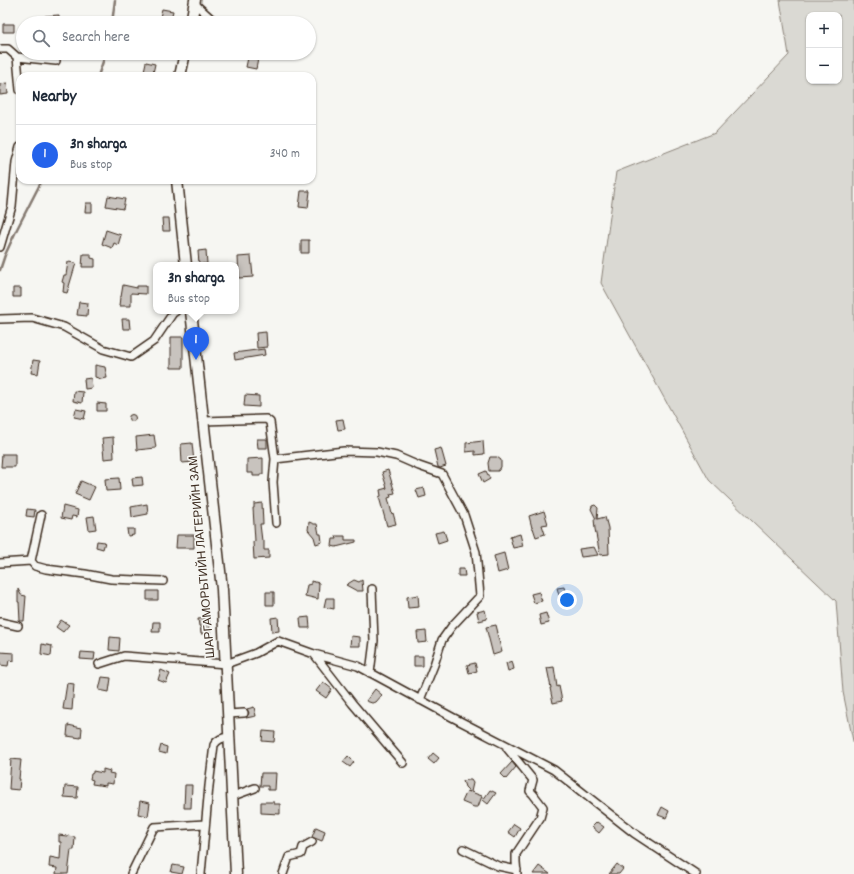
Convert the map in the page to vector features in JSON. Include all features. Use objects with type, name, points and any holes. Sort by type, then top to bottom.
[{"type":"street","points":[[192,16],[195,2]]},
{"type":"street","points":[[195,2],[209,16]]},
{"type":"street","points":[[0,49],[8,49],[16,56]]},
{"type":"street","points":[[17,60],[18,72]]},
{"type":"street","points":[[46,60],[56,61]]},
{"type":"street","points":[[181,72],[183,60]]},
{"type":"street","points":[[0,247],[12,206],[16,162]]},
{"type":"street","points":[[177,184],[186,262]]},
{"type":"street","points":[[0,313],[2,319],[32,318],[64,328],[103,349],[131,358],[154,341],[171,314]]},
{"type":"street","name":"ШАРГАМОРЬТИЙН ЛАГЕРИЙН ЗАМ","points":[[191,314],[222,589],[236,874]]},
{"type":"street","points":[[203,421],[266,419],[270,422],[274,459],[273,482],[276,523]]},
{"type":"street","points":[[274,459],[344,451],[378,452],[396,456],[442,474],[464,515],[476,552],[480,596],[452,626],[442,640],[420,700]]},
{"type":"street","points":[[31,561],[41,515]]},
{"type":"street","points":[[0,562],[31,561]]},
{"type":"street","points":[[31,561],[35,566],[46,569],[111,579],[163,581]]},
{"type":"street","points":[[370,673],[374,641],[372,589]]},
{"type":"street","points":[[0,622],[18,626]]},
{"type":"street","points":[[99,664],[124,656],[226,664],[256,653],[278,641],[314,654],[358,666],[554,770],[634,833],[696,874]]},
{"type":"street","points":[[314,654],[352,703],[403,763]]},
{"type":"street","points":[[228,714],[244,713]]},
{"type":"street","points":[[201,874],[208,786],[214,745],[220,738],[230,737]]},
{"type":"street","points":[[463,849],[507,871],[517,872],[516,854],[540,818],[543,807],[530,791],[533,780],[504,744]]},
{"type":"street","points":[[232,796],[255,788]]},
{"type":"street","points":[[131,874],[154,827],[205,824]]},
{"type":"street","points":[[283,874],[289,857],[301,854],[303,847],[312,842]]},
{"type":"shaded area","points":[[780,0],[854,0],[854,746],[843,692],[836,601],[709,480],[601,283],[616,172],[715,133],[789,55]]},
{"type":"building","points":[[162,9],[173,11],[172,16],[160,16]]},
{"type":"building","points":[[3,24],[14,24],[14,32],[3,32]]},
{"type":"building","points":[[248,60],[258,60],[256,69],[246,67]]},
{"type":"building","points":[[146,62],[155,64],[153,72],[144,71]]},
{"type":"building","points":[[7,83],[8,94],[0,95],[0,84]]},
{"type":"building","points":[[301,191],[310,191],[308,208],[299,207]]},
{"type":"building","points":[[108,196],[125,199],[123,209],[106,206]]},
{"type":"building","points":[[86,203],[92,203],[92,212],[85,212]]},
{"type":"building","points":[[162,218],[169,218],[170,231],[163,231]]},
{"type":"building","points":[[106,230],[121,235],[118,245],[114,243],[112,248],[102,244]]},
{"type":"building","points":[[301,240],[309,240],[309,253],[301,253]]},
{"type":"building","points":[[206,250],[207,262],[199,262],[198,251]]},
{"type":"building","points":[[83,254],[91,254],[91,258],[95,259],[95,267],[82,267]]},
{"type":"building","points":[[251,256],[253,277],[239,278],[238,257]]},
{"type":"building","points":[[68,262],[76,263],[67,293],[63,292],[64,283],[62,282],[64,275],[66,275]]},
{"type":"building","points":[[123,285],[137,288],[137,286],[146,286],[146,294],[131,293],[131,306],[119,306]]},
{"type":"building","points":[[13,288],[21,288],[21,297],[13,297]]},
{"type":"building","points":[[79,302],[88,303],[87,316],[77,315]]},
{"type":"building","points":[[122,319],[129,319],[130,329],[123,329]]},
{"type":"building","points":[[266,332],[267,347],[257,348],[256,333]]},
{"type":"building","points":[[171,337],[183,337],[183,368],[171,368]]},
{"type":"building","points":[[264,349],[265,355],[235,360],[234,353]]},
{"type":"building","points":[[33,360],[40,361],[38,374],[31,373]]},
{"type":"building","points":[[95,365],[105,367],[107,378],[101,379],[95,377]]},
{"type":"building","points":[[91,378],[92,388],[85,389],[84,379]]},
{"type":"building","points":[[74,391],[83,392],[82,403],[73,401]]},
{"type":"building","points":[[245,395],[259,396],[259,407],[244,406]]},
{"type":"building","points":[[97,403],[106,404],[106,411],[97,411]]},
{"type":"building","points":[[76,409],[86,411],[84,419],[74,417]]},
{"type":"building","points":[[132,415],[135,418],[132,421],[129,418]]},
{"type":"building","points":[[343,419],[345,429],[338,430],[336,420]]},
{"type":"building","points":[[154,435],[156,448],[137,450],[136,437]]},
{"type":"building","points":[[113,437],[114,458],[104,459],[102,438]]},
{"type":"building","points":[[257,439],[267,439],[267,448],[258,448]]},
{"type":"building","points":[[483,441],[484,454],[475,455],[475,451],[466,452],[466,443]]},
{"type":"building","points":[[192,443],[194,462],[182,463],[181,444]]},
{"type":"building","points":[[441,448],[446,466],[440,468],[438,467],[434,450]]},
{"type":"building","points":[[2,454],[15,454],[15,467],[1,467]]},
{"type":"building","points":[[490,457],[497,457],[501,460],[501,467],[498,471],[489,471],[488,463]]},
{"type":"building","points":[[263,458],[263,474],[260,474],[260,476],[253,476],[253,473],[247,473],[247,459]]},
{"type":"building","points":[[388,470],[395,493],[390,494],[391,497],[388,498],[396,524],[387,526],[379,497],[381,496],[380,490],[387,488],[382,472]]},
{"type":"building","points":[[486,471],[490,479],[483,483],[479,474]]},
{"type":"building","points":[[142,477],[143,485],[133,486],[132,478]]},
{"type":"building","points":[[119,478],[120,490],[106,491],[105,479]]},
{"type":"building","points":[[81,481],[95,487],[89,500],[75,494]]},
{"type":"building","points":[[424,488],[426,496],[419,498],[416,490]]},
{"type":"building","points":[[262,503],[263,524],[260,524],[262,541],[264,541],[264,550],[269,550],[269,558],[254,559],[253,542],[255,541],[253,508],[254,504]]},
{"type":"building","points":[[147,504],[148,514],[132,517],[131,507]]},
{"type":"building","points":[[595,505],[598,508],[597,519],[605,517],[608,528],[609,554],[600,555],[595,529],[594,519],[596,519],[591,509],[592,506]]},
{"type":"building","points":[[63,506],[78,510],[77,517],[72,516],[71,520],[61,518]]},
{"type":"building","points":[[27,509],[35,510],[34,517],[26,516]]},
{"type":"building","points":[[544,511],[548,524],[542,525],[545,534],[536,537],[529,516]]},
{"type":"building","points":[[94,516],[96,529],[89,530],[87,517]]},
{"type":"building","points":[[309,522],[317,524],[322,542],[316,544],[314,537],[308,530]]},
{"type":"building","points":[[127,529],[134,529],[134,535],[128,536]]},
{"type":"building","points":[[444,531],[447,540],[438,543],[435,533]]},
{"type":"building","points":[[520,534],[523,546],[513,548],[510,537]]},
{"type":"building","points":[[177,535],[194,535],[194,548],[176,548]]},
{"type":"building","points":[[336,536],[345,536],[345,540],[356,540],[356,542],[336,547],[332,546],[333,539],[337,539]]},
{"type":"building","points":[[97,541],[105,542],[103,549],[96,547]]},
{"type":"building","points":[[594,547],[598,555],[581,557],[579,549]]},
{"type":"building","points":[[504,553],[508,570],[498,573],[494,556]]},
{"type":"building","points":[[458,569],[464,569],[465,576],[458,576]]},
{"type":"building","points":[[354,580],[359,582],[362,580],[363,591],[357,591],[346,585]]},
{"type":"building","points":[[311,581],[319,583],[318,599],[305,596],[307,585],[311,584]]},
{"type":"building","points":[[564,587],[566,596],[560,598],[557,588]]},
{"type":"building","points":[[18,589],[21,595],[26,596],[24,621],[20,621]]},
{"type":"building","points":[[147,591],[158,591],[158,600],[147,600]]},
{"type":"building","points":[[266,592],[274,592],[274,605],[266,605]]},
{"type":"building","points":[[539,592],[542,601],[534,603],[531,594]]},
{"type":"building","points":[[418,595],[419,607],[408,608],[407,597]]},
{"type":"building","points":[[326,598],[334,598],[334,609],[324,607]]},
{"type":"building","points":[[485,610],[487,619],[479,621],[477,612]]},
{"type":"building","points":[[546,613],[549,623],[541,625],[539,615]]},
{"type":"building","points":[[278,617],[279,631],[272,632],[271,618]]},
{"type":"building","points":[[309,617],[310,628],[301,628],[300,618]]},
{"type":"building","points":[[209,618],[210,633],[201,634],[198,619]]},
{"type":"building","points":[[61,620],[69,625],[63,632],[56,627]]},
{"type":"building","points":[[153,622],[160,622],[160,632],[152,632]]},
{"type":"building","points":[[496,625],[502,652],[493,655],[486,627]]},
{"type":"building","points":[[426,631],[427,642],[418,643],[417,632]]},
{"type":"building","points":[[351,636],[360,637],[360,646],[350,646]]},
{"type":"building","points":[[110,637],[120,638],[119,651],[109,650]]},
{"type":"building","points":[[42,644],[52,646],[51,656],[41,654]]},
{"type":"building","points":[[0,652],[14,653],[14,661],[9,660],[8,666],[0,665]]},
{"type":"building","points":[[81,652],[95,653],[94,660],[80,659]]},
{"type":"building","points":[[414,656],[423,656],[423,666],[414,666]]},
{"type":"building","points":[[512,661],[514,669],[508,671],[506,663]]},
{"type":"building","points":[[475,663],[477,671],[469,673],[467,665]]},
{"type":"building","points":[[554,667],[557,687],[559,686],[562,701],[553,703],[547,668]]},
{"type":"building","points":[[161,670],[170,674],[166,683],[158,680]]},
{"type":"building","points":[[102,677],[111,678],[109,692],[99,690]]},
{"type":"building","points":[[323,682],[332,689],[326,698],[316,691]]},
{"type":"building","points":[[67,683],[74,684],[72,710],[63,709]]},
{"type":"building","points":[[375,689],[382,695],[376,702],[372,703],[366,701]]},
{"type":"building","points":[[254,707],[256,716],[246,718],[249,713],[247,709]]},
{"type":"building","points":[[68,725],[82,728],[81,738],[67,736]]},
{"type":"building","points":[[263,731],[275,732],[274,742],[262,741]]},
{"type":"building","points":[[161,745],[167,747],[166,754],[159,752]]},
{"type":"building","points":[[433,753],[439,758],[434,764],[428,759]]},
{"type":"building","points":[[348,756],[354,762],[350,767],[343,762]]},
{"type":"building","points":[[11,759],[21,760],[19,790],[9,789]]},
{"type":"building","points":[[512,762],[516,767],[506,779],[501,774]]},
{"type":"building","points":[[103,769],[114,774],[113,784],[106,783],[106,786],[92,784],[93,780],[90,779],[93,771],[103,773]]},
{"type":"building","points":[[261,773],[276,773],[275,790],[268,790],[268,786],[260,786]]},
{"type":"building","points":[[471,780],[473,783],[471,792],[482,796],[478,807],[462,802],[467,791],[470,792],[465,787],[463,781]]},
{"type":"building","points":[[185,785],[192,785],[191,808],[184,808]]},
{"type":"building","points":[[65,786],[78,787],[77,798],[64,797]]},
{"type":"building","points":[[490,790],[496,793],[488,804],[483,800]]},
{"type":"building","points":[[140,801],[150,803],[148,816],[138,814]]},
{"type":"building","points":[[261,802],[274,802],[274,804],[280,804],[280,814],[261,813]]},
{"type":"building","points":[[662,807],[669,811],[666,818],[658,815]]},
{"type":"building","points":[[597,822],[604,827],[599,833],[592,827]]},
{"type":"building","points":[[514,824],[520,828],[515,837],[508,832]]},
{"type":"building","points":[[316,827],[325,831],[322,841],[312,837]]},
{"type":"building","points":[[59,835],[75,837],[74,850],[71,850],[68,874],[56,874],[57,868],[49,867],[50,857],[60,859],[61,842],[59,842]]},
{"type":"building","points":[[617,864],[623,869],[619,874],[609,874]]},
{"type":"building","points":[[173,865],[184,867],[182,874],[171,872]]},
{"type":"building","points":[[539,866],[550,874],[533,874]]},
{"type":"waterway","points":[[113,16],[115,0]]},
{"type":"waterway","points":[[99,72],[104,60]]},
{"type":"waterway","points":[[0,270],[17,229],[39,186]]},
{"type":"place","name":"3n sharga","points":[[196,360]]}]
